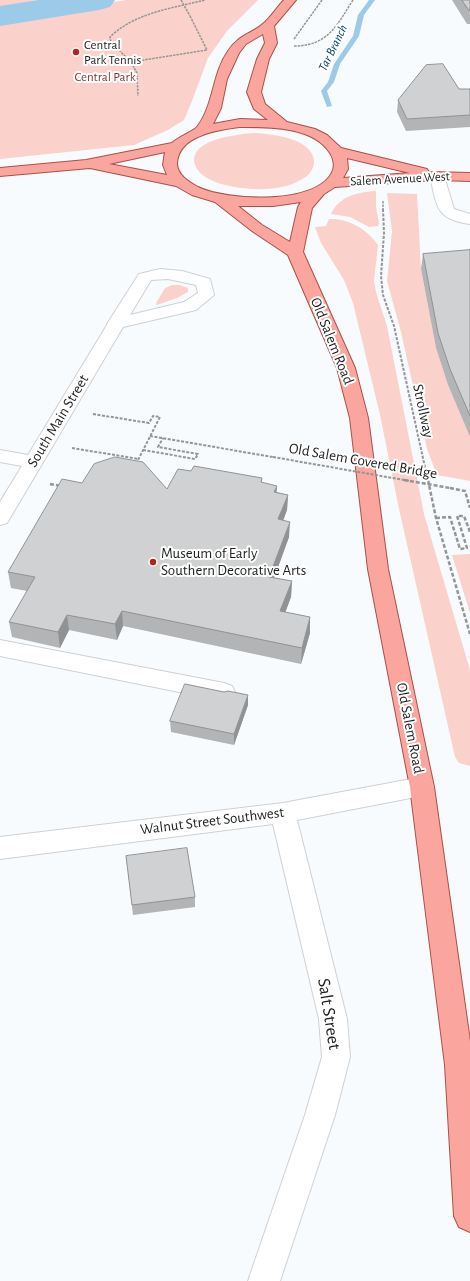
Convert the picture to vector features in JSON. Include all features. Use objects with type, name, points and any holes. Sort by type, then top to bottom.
[{"type":"main road","points":[[202,131],[214,108],[221,79],[233,53],[242,40],[268,26],[290,0]]},
{"type":"main road","points":[[268,26],[271,43],[263,59],[254,92],[259,106],[282,125]]},
{"type":"main road","points":[[86,164],[180,182],[197,192],[220,199],[257,228],[295,252],[305,207],[339,173],[342,162],[337,151],[325,140],[306,130],[282,125],[240,123],[202,131],[187,138],[176,146],[169,158],[170,170],[180,182]]},
{"type":"main road","points":[[0,172],[86,164],[176,146]]},
{"type":"main road","points":[[337,151],[437,176]]},
{"type":"main road","name":"Salem Avenue West","points":[[220,199],[246,203],[273,202],[298,198],[325,186],[437,176],[470,177]]},
{"type":"main road","name":"Old Salem Road","points":[[295,252],[346,368],[359,418],[378,569],[422,788],[459,1065],[470,1216]]},
{"type":"street","points":[[437,176],[444,204],[448,212],[462,218],[470,219]]},
{"type":"street","name":"South Main Street","points":[[0,518],[34,462],[44,444],[115,324],[144,276],[158,273],[183,274],[204,282],[206,295],[190,306],[115,324]]},
{"type":"street","points":[[0,456],[34,462]]},
{"type":"street","points":[[0,648],[224,692]]},
{"type":"street","name":"Walnut Street Southwest","points":[[0,848],[283,813],[422,788]]},
{"type":"street","name":"Salt Street","points":[[264,1281],[320,1115],[336,1057],[333,1019],[306,902],[283,813]]},
{"type":"path","points":[[131,62],[207,50],[181,0]]},
{"type":"path","points":[[138,96],[136,66],[111,42],[110,37],[114,32],[150,14],[206,0]]},
{"type":"path","points":[[293,40],[322,0]]},
{"type":"path","points":[[289,46],[314,46],[323,41],[353,0]]},
{"type":"path","name":"Strollway","points":[[383,196],[384,233],[381,276],[383,295],[394,326],[436,518],[470,634]]},
{"type":"path","points":[[65,409],[149,423],[153,416],[160,417],[133,470]]},
{"type":"path","name":"Old Salem Covered Bridge","points":[[150,436],[470,492]]},
{"type":"path","points":[[143,450],[195,459],[198,454],[158,447],[163,438]]},
{"type":"path","points":[[44,444],[139,459]]},
{"type":"path","points":[[465,491],[470,508]]},
{"type":"path","points":[[436,518],[450,517],[460,549],[468,548],[457,516],[464,516],[470,532]]},
{"type":"green space","points":[[0,0],[65,0],[0,9]]},
{"type":"green space","name":"Central Park","points":[[126,0],[258,0],[227,31],[208,58],[184,120],[168,130],[134,145],[0,159],[0,21]]},
{"type":"green space","points":[[255,133],[280,136],[298,142],[306,147],[314,160],[310,173],[298,182],[288,185],[277,188],[254,189],[217,183],[206,178],[197,169],[195,165],[195,156],[199,149],[206,144],[227,137]]},
{"type":"green space","points":[[376,191],[378,226],[369,227],[350,217],[331,214],[334,208],[344,199],[362,192]]},
{"type":"green space","points":[[387,193],[417,194],[421,269],[436,348],[448,385],[470,437],[470,481],[437,475],[427,449],[401,332],[387,281],[392,231]]},
{"type":"green space","points":[[329,219],[343,220],[363,229],[378,245],[374,281],[387,326],[424,514],[470,670],[470,766],[459,763],[455,757],[399,509],[380,415],[353,303],[344,280],[321,243],[315,227],[326,226]]},
{"type":"green space","points":[[172,285],[179,285],[188,288],[188,292],[177,298],[157,305],[156,303],[165,288]]},
{"type":"green space","points":[[470,554],[470,613],[452,555]]},
{"type":"building","points":[[462,0],[470,0],[470,10],[469,10]]},
{"type":"building","points":[[443,64],[459,89],[470,89],[470,115],[407,119],[398,100],[426,65]]},
{"type":"building","points":[[470,250],[470,416],[450,369],[438,333],[423,254]]},
{"type":"building","name":"Museum of Early Southern Decorative Arts","points":[[115,457],[143,462],[167,489],[178,469],[191,471],[194,466],[262,478],[261,482],[277,486],[274,492],[288,495],[278,519],[290,522],[269,577],[292,581],[280,611],[310,617],[302,648],[122,611],[115,624],[67,615],[58,632],[9,622],[35,577],[8,572],[62,479],[82,483],[94,464]]},
{"type":"building","points":[[185,684],[248,695],[234,734],[170,721]]},
{"type":"building","points":[[187,848],[195,897],[132,905],[126,856]]},
{"type":"waterway","points":[[0,16],[99,0]]},
{"type":"waterway","name":"Tar Branch","points":[[329,106],[324,91],[331,82],[337,64],[356,36],[361,15],[372,0]]},
{"type":"place","name":"Central Park Tennis","points":[[76,52]]},
{"type":"place","name":"Museum of Early Southern Decorative Arts","points":[[153,562]]}]
